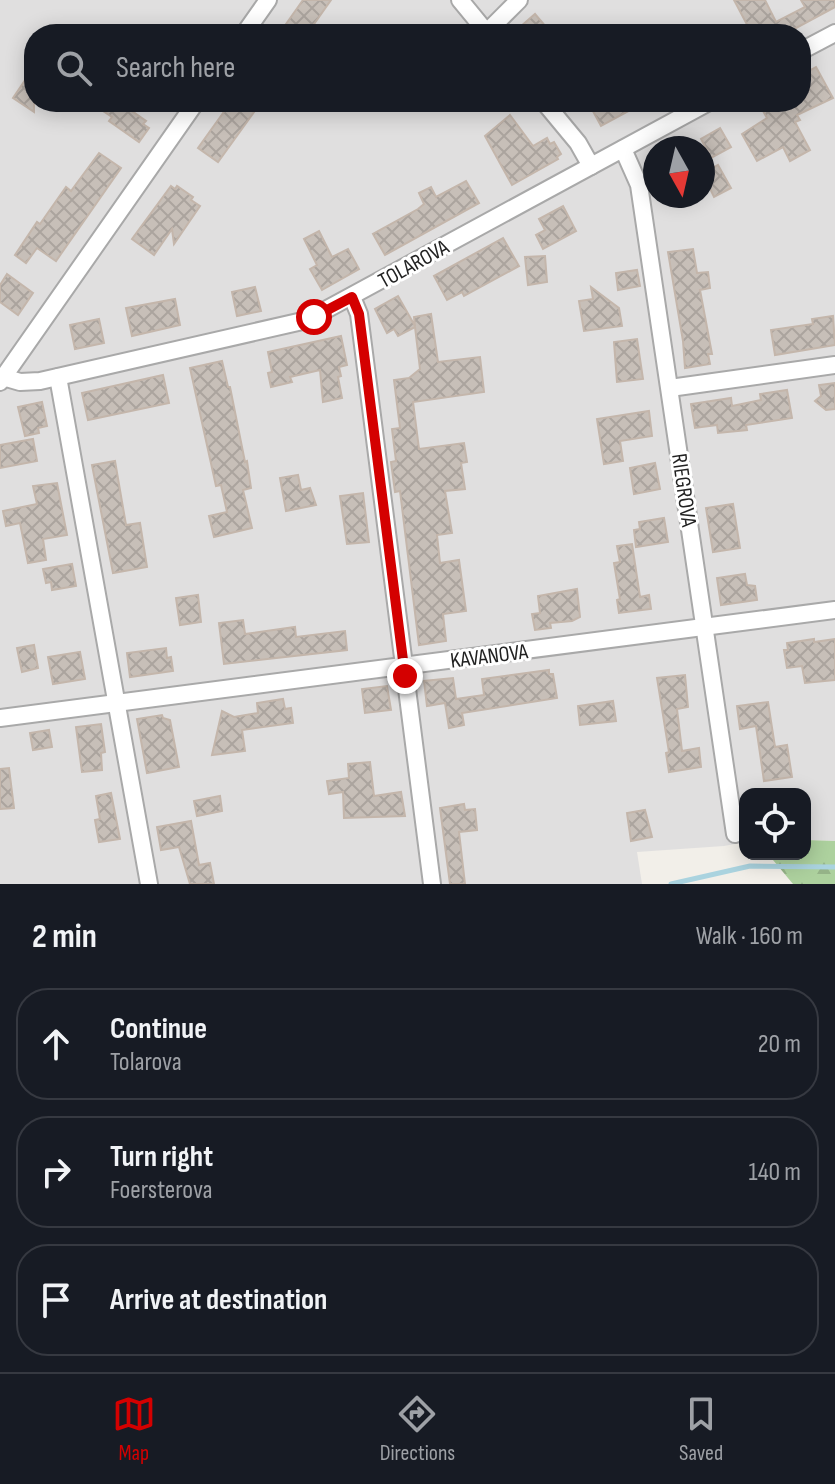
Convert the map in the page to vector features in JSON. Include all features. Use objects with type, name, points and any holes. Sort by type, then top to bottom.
[{"type":"street","points":[[251,24],[268,0]]},
{"type":"street","points":[[460,0],[480,24]]},
{"type":"street","points":[[496,24],[519,0]]},
{"type":"street","points":[[811,46],[835,33]]},
{"type":"street","points":[[2,380],[189,112]]},
{"type":"street","points":[[552,112],[578,143],[591,166]]},
{"type":"street","name":"TOLAROVA","points":[[2,380],[20,382],[58,377],[300,323],[691,112]]},
{"type":"street","name":"RIEGROVA","points":[[623,149],[639,185],[735,834]]},
{"type":"street","points":[[352,297],[359,314],[432,884]]},
{"type":"street","points":[[670,388],[835,365]]},
{"type":"street","points":[[58,377],[149,884]]},
{"type":"street","name":"KAVANOVA","points":[[0,718],[835,610]]},
{"type":"shaded area","points":[[0,0],[835,0],[835,841],[811,840],[811,788],[739,788],[739,843],[637,852],[642,884],[0,884]]},
{"type":"green space","points":[[811,840],[835,841],[835,884],[793,884],[773,860],[811,860]]},
{"type":"building","points":[[303,0],[331,0],[314,24],[286,24]]},
{"type":"building","points":[[734,0],[765,0],[776,22],[805,7],[801,0],[835,0],[835,7],[804,24],[747,24]]},
{"type":"building","points":[[535,14],[544,24],[524,24]]},
{"type":"building","points":[[816,67],[833,98],[811,108],[811,70]]},
{"type":"building","points":[[24,82],[24,105],[13,98]]},
{"type":"building","points":[[104,112],[133,112],[146,121],[143,124],[149,128],[139,142],[109,121],[112,117]]},
{"type":"building","points":[[224,112],[254,112],[218,162],[198,148]]},
{"type":"building","points":[[593,112],[627,112],[601,126]]},
{"type":"building","points":[[764,112],[803,112],[797,115],[800,120],[795,122],[810,150],[790,161],[783,147],[757,161],[742,134],[767,118]]},
{"type":"building","points":[[510,115],[533,146],[547,138],[550,144],[554,142],[561,154],[558,159],[512,185],[485,136]]},
{"type":"building","points":[[720,128],[731,147],[715,156],[715,136],[706,136]]},
{"type":"building","points":[[99,153],[121,168],[56,261],[37,248],[26,263],[15,255],[37,222],[40,224],[66,187],[71,191]]},
{"type":"building","points":[[718,165],[731,188],[715,196],[715,167]]},
{"type":"building","points":[[466,181],[479,203],[385,255],[373,234],[424,204],[419,193],[431,187],[436,197]]},
{"type":"building","points":[[171,186],[175,189],[177,186],[193,197],[191,200],[200,206],[174,244],[172,229],[154,255],[132,239]]},
{"type":"building","points":[[563,206],[576,231],[543,249],[536,235],[545,230],[539,219]]},
{"type":"building","points":[[319,231],[332,257],[348,249],[359,269],[322,290],[310,269],[317,265],[304,239]]},
{"type":"building","points":[[503,238],[519,266],[464,296],[462,292],[447,300],[434,276]]},
{"type":"building","points":[[693,249],[697,273],[708,272],[710,288],[700,290],[712,354],[708,354],[710,364],[685,368],[668,252]]},
{"type":"building","points":[[545,256],[547,282],[528,285],[525,257]]},
{"type":"building","points":[[637,270],[640,286],[618,290],[616,273]]},
{"type":"building","points":[[7,274],[33,293],[18,315],[0,302],[0,285]]},
{"type":"building","points":[[255,287],[261,311],[237,316],[232,292]]},
{"type":"building","points":[[591,287],[619,308],[622,326],[584,331],[579,301],[593,299]]},
{"type":"building","points":[[398,296],[415,326],[414,317],[431,314],[438,362],[480,357],[484,392],[413,402],[419,449],[464,443],[467,462],[461,463],[465,489],[445,491],[452,533],[437,535],[440,563],[459,560],[466,611],[443,614],[446,641],[419,645],[400,491],[395,492],[391,462],[396,461],[392,429],[400,428],[394,380],[409,378],[420,369],[415,327],[398,336],[394,329],[387,333],[375,309]]},
{"type":"building","points":[[175,299],[180,325],[132,336],[126,308]]},
{"type":"building","points":[[833,316],[835,345],[775,355],[771,330],[813,324],[812,319]]},
{"type":"building","points":[[99,319],[104,343],[75,349],[70,325]]},
{"type":"building","points":[[341,336],[347,365],[339,367],[342,398],[323,402],[320,370],[290,377],[292,382],[271,387],[268,352]]},
{"type":"building","points":[[637,339],[643,379],[617,382],[614,342]]},
{"type":"building","points":[[222,361],[247,461],[251,488],[243,490],[252,528],[214,537],[209,516],[227,512],[221,485],[216,486],[190,368]]},
{"type":"building","points":[[163,375],[169,403],[88,420],[82,393]]},
{"type":"building","points":[[835,383],[835,409],[826,410],[815,401],[821,396],[819,385]]},
{"type":"building","points":[[787,390],[792,418],[746,425],[747,430],[718,433],[717,425],[695,428],[691,404],[731,398],[732,406],[761,400],[760,394]]},
{"type":"building","points":[[42,402],[47,426],[38,428],[39,433],[25,436],[18,407]]},
{"type":"building","points":[[649,411],[652,436],[620,441],[623,461],[604,464],[597,419]]},
{"type":"building","points":[[33,439],[37,461],[0,468],[0,445]]},
{"type":"building","points":[[115,461],[126,525],[140,523],[147,567],[113,573],[92,465]]},
{"type":"building","points":[[655,463],[660,489],[634,494],[630,468]]},
{"type":"building","points":[[298,475],[301,490],[310,488],[316,505],[286,511],[280,478]]},
{"type":"building","points":[[57,483],[67,535],[43,539],[46,560],[28,563],[20,523],[6,526],[3,511],[37,504],[33,486]]},
{"type":"building","points":[[363,493],[369,542],[347,544],[340,496]]},
{"type":"building","points":[[733,504],[740,548],[713,552],[706,508]]},
{"type":"building","points":[[664,518],[668,542],[636,547],[634,530],[640,529],[639,522]]},
{"type":"building","points":[[632,544],[640,597],[649,595],[651,609],[619,613],[614,563],[620,562],[617,546]]},
{"type":"building","points":[[72,564],[76,586],[52,590],[51,582],[46,583],[43,569]]},
{"type":"building","points":[[745,574],[747,585],[755,586],[757,600],[721,605],[717,578]]},
{"type":"building","points":[[577,589],[580,617],[550,623],[551,628],[535,630],[532,614],[540,613],[538,596]]},
{"type":"building","points":[[198,595],[201,622],[180,625],[176,598]]},
{"type":"building","points":[[243,620],[245,634],[295,627],[296,637],[345,631],[347,650],[224,664],[219,623]]},
{"type":"building","points":[[814,639],[814,642],[835,639],[835,680],[805,683],[802,666],[787,668],[784,650],[788,650],[787,643]]},
{"type":"building","points":[[34,645],[38,668],[22,672],[17,648]]},
{"type":"building","points":[[166,648],[173,671],[130,677],[127,653]]},
{"type":"building","points":[[80,652],[85,679],[53,684],[48,657]]},
{"type":"building","points":[[549,670],[549,674],[553,674],[557,698],[462,713],[464,725],[449,728],[445,703],[427,706],[424,681],[453,678],[456,699],[484,695],[482,679]]},
{"type":"building","points":[[685,675],[688,707],[677,709],[682,751],[699,748],[701,767],[669,772],[666,753],[669,752],[657,678]]},
{"type":"building","points":[[387,686],[391,710],[365,713],[362,689]]},
{"type":"building","points":[[283,699],[285,709],[291,708],[293,723],[242,730],[245,751],[212,755],[222,711],[234,717],[258,713],[257,703]]},
{"type":"building","points":[[613,701],[616,721],[580,725],[578,706]]},
{"type":"building","points":[[768,702],[775,747],[787,745],[792,777],[764,781],[756,726],[740,729],[737,706]]},
{"type":"building","points":[[162,715],[170,720],[179,767],[147,773],[137,719]]},
{"type":"building","points":[[101,724],[105,752],[101,753],[102,770],[82,772],[76,727]]},
{"type":"building","points":[[49,730],[52,747],[33,750],[30,733]]},
{"type":"building","points":[[370,762],[374,796],[401,792],[405,816],[344,818],[343,792],[329,794],[327,781],[349,778],[348,764]]},
{"type":"building","points":[[9,768],[14,808],[0,809],[0,769]]},
{"type":"building","points":[[111,793],[120,839],[99,842],[95,820],[100,819],[96,796]]},
{"type":"building","points":[[220,796],[222,811],[197,816],[194,801]]},
{"type":"building","points":[[464,804],[465,810],[475,809],[477,830],[459,832],[465,884],[450,884],[440,808]]},
{"type":"building","points":[[645,810],[652,837],[631,841],[627,813]]},
{"type":"building","points":[[191,821],[199,865],[210,863],[214,884],[190,884],[179,847],[161,850],[157,827]]},
{"type":"waterway","points":[[671,884],[750,866],[835,867]]},
{"type":"route","points":[[314,317],[352,297],[359,314],[405,676]]}]
